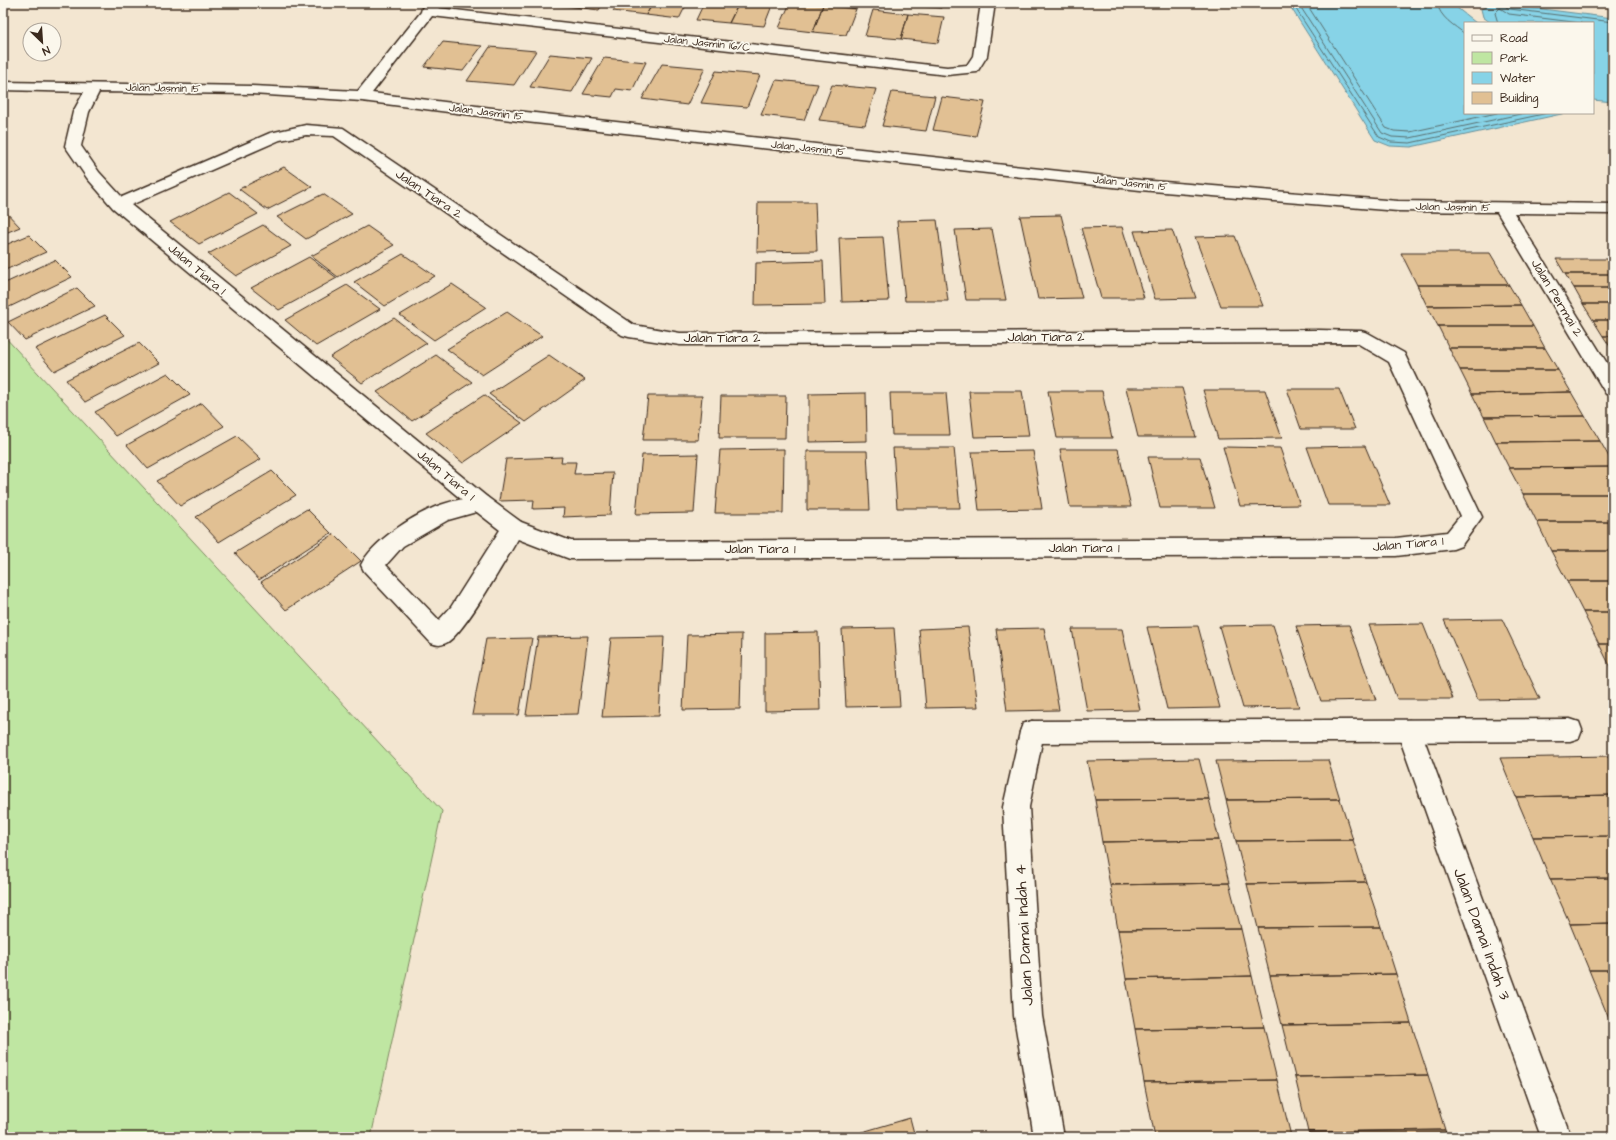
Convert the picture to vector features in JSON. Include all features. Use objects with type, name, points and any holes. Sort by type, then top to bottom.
[{"type":"street","name":"Jalan Jasmin 16/C","points":[[431,7],[947,70],[972,69],[980,56],[988,3]]},
{"type":"street","points":[[362,96],[431,7]]},
{"type":"street","name":"Jalan Jasmin 15","points":[[3,86],[252,90],[362,96],[526,117],[1140,185],[1398,206],[1613,209]]},
{"type":"street","name":"Jalan Tiara 1","points":[[94,87],[82,112],[73,146],[93,175],[119,204],[480,503],[513,528],[570,550],[1396,547],[1453,540],[1471,516],[1397,358]]},
{"type":"street","name":"Jalan Tiara 2","points":[[119,204],[276,136],[306,130],[338,131],[629,331],[680,339],[1361,337],[1397,358]]},
{"type":"street","name":"Jalan Permai 2","points":[[1502,207],[1613,389]]},
{"type":"street","points":[[480,503],[442,513],[428,521],[395,540],[372,565],[439,636],[459,614],[513,528]]},
{"type":"street","points":[[1409,731],[1570,730]]},
{"type":"street","name":"Jalan Damai Indah 4","points":[[1049,1137],[1028,1016],[1016,807],[1032,732],[1409,731]]},
{"type":"street","name":"Jalan Damai Indah 3","points":[[1409,731],[1556,1137]]},
{"type":"green space","points":[[3,335],[442,811],[371,1137],[3,1137]]},
{"type":"water","points":[[1288,3],[1451,3],[1475,22],[1464,22],[1464,114],[1561,114],[1411,147],[1390,146],[1375,140]]},
{"type":"water","points":[[1495,3],[1613,18],[1613,102],[1594,100],[1594,22],[1490,22],[1483,17],[1481,9]]},
{"type":"building","points":[[533,3],[568,3],[566,6]]},
{"type":"building","points":[[568,3],[603,3],[599,10],[566,6]]},
{"type":"building","points":[[619,3],[653,3],[646,15],[613,11]]},
{"type":"building","points":[[653,3],[687,3],[679,19],[646,15]]},
{"type":"building","points":[[704,3],[739,3],[729,23],[696,20]]},
{"type":"building","points":[[739,3],[773,3],[764,26],[729,23]]},
{"type":"building","points":[[790,3],[823,5],[813,32],[779,28]]},
{"type":"building","points":[[909,3],[942,3],[941,8],[908,5]]},
{"type":"building","points":[[823,5],[856,9],[846,35],[813,32]]},
{"type":"building","points":[[873,10],[908,14],[901,39],[865,36]]},
{"type":"building","points":[[908,14],[944,17],[938,43],[901,39]]},
{"type":"building","points":[[443,42],[482,46],[463,71],[424,67]]},
{"type":"building","points":[[490,47],[536,51],[514,85],[467,81]]},
{"type":"building","points":[[550,54],[592,58],[572,92],[530,87]]},
{"type":"building","points":[[604,58],[646,62],[632,91],[616,89],[612,97],[583,94]]},
{"type":"building","points":[[662,64],[705,68],[687,105],[642,99]]},
{"type":"building","points":[[716,71],[760,75],[747,107],[701,103]]},
{"type":"building","points":[[776,80],[818,84],[804,120],[761,115]]},
{"type":"building","points":[[832,85],[876,89],[865,125],[819,120]]},
{"type":"building","points":[[892,92],[935,96],[926,131],[882,126]]},
{"type":"building","points":[[942,97],[985,102],[976,136],[933,130]]},
{"type":"building","points":[[284,167],[312,187],[267,210],[239,189]]},
{"type":"building","points":[[229,192],[258,214],[199,244],[170,222]]},
{"type":"building","points":[[323,194],[352,214],[306,239],[277,217]]},
{"type":"building","points":[[758,202],[815,202],[817,251],[757,252]]},
{"type":"building","points":[[4,210],[20,227],[3,234],[3,211]]},
{"type":"building","points":[[1061,215],[1082,298],[1038,299],[1020,216]]},
{"type":"building","points":[[937,220],[948,301],[905,301],[897,221]]},
{"type":"building","points":[[263,225],[291,246],[236,276],[208,254]]},
{"type":"building","points":[[367,226],[394,245],[338,277],[311,256]]},
{"type":"building","points":[[1122,227],[1144,298],[1101,298],[1081,228]]},
{"type":"building","points":[[992,229],[1006,300],[966,300],[955,230]]},
{"type":"building","points":[[1172,230],[1196,298],[1155,299],[1134,231]]},
{"type":"building","points":[[29,235],[46,252],[3,271],[3,246]]},
{"type":"building","points":[[1235,236],[1263,306],[1221,306],[1195,237]]},
{"type":"building","points":[[883,237],[889,301],[842,302],[839,238]]},
{"type":"building","points":[[1401,253],[1490,253],[1509,285],[1417,285]]},
{"type":"building","points":[[403,254],[435,276],[385,306],[354,282]]},
{"type":"building","points":[[309,257],[337,278],[279,310],[251,288]]},
{"type":"building","points":[[1556,259],[1613,259],[1613,274],[1565,274]]},
{"type":"building","points":[[55,260],[72,277],[3,310],[3,284]]},
{"type":"building","points":[[823,261],[825,304],[755,305],[756,263]]},
{"type":"building","points":[[1565,274],[1613,274],[1613,288],[1574,288]]},
{"type":"building","points":[[452,284],[486,307],[434,340],[400,315]]},
{"type":"building","points":[[347,285],[380,309],[316,346],[285,320]]},
{"type":"building","points":[[1417,285],[1509,285],[1521,305],[1427,306]]},
{"type":"building","points":[[77,288],[95,306],[25,340],[8,322]]},
{"type":"building","points":[[1574,288],[1613,288],[1613,304],[1583,304]]},
{"type":"building","points":[[1583,304],[1613,304],[1613,320],[1593,320]]},
{"type":"building","points":[[1521,305],[1533,326],[1438,326],[1427,306]]},
{"type":"building","points":[[507,312],[542,336],[482,375],[447,349]]},
{"type":"building","points":[[105,315],[125,335],[54,371],[35,349]]},
{"type":"building","points":[[394,318],[427,343],[362,383],[330,357]]},
{"type":"building","points":[[1593,320],[1613,320],[1613,336],[1603,336]]},
{"type":"building","points":[[1438,326],[1533,326],[1545,348],[1449,348]]},
{"type":"building","points":[[1603,336],[1613,336],[1613,351]]},
{"type":"building","points":[[139,343],[159,363],[85,402],[66,380]]},
{"type":"building","points":[[1449,348],[1545,348],[1558,370],[1460,370]]},
{"type":"building","points":[[436,355],[472,382],[412,421],[377,392]]},
{"type":"building","points":[[549,355],[585,380],[526,422],[489,394]]},
{"type":"building","points":[[1460,370],[1558,370],[1571,392],[1472,394]]},
{"type":"building","points":[[168,373],[190,395],[116,436],[95,412]]},
{"type":"building","points":[[1126,388],[1182,388],[1196,437],[1138,437]]},
{"type":"building","points":[[1287,389],[1339,389],[1355,429],[1301,429]]},
{"type":"building","points":[[1203,390],[1265,390],[1282,438],[1218,439]]},
{"type":"building","points":[[969,391],[1022,391],[1029,436],[974,437]]},
{"type":"building","points":[[1048,391],[1102,391],[1112,438],[1057,438]]},
{"type":"building","points":[[1571,392],[1585,416],[1484,417],[1472,394]]},
{"type":"building","points":[[866,393],[867,441],[809,442],[809,394]]},
{"type":"building","points":[[890,393],[946,393],[950,435],[892,435]]},
{"type":"building","points":[[484,395],[522,423],[463,463],[426,433]]},
{"type":"building","points":[[648,396],[702,396],[698,440],[643,440]]},
{"type":"building","points":[[721,396],[786,396],[785,438],[719,438]]},
{"type":"building","points":[[202,403],[224,426],[148,469],[127,445]]},
{"type":"building","points":[[1585,416],[1600,441],[1496,442],[1484,417]]},
{"type":"building","points":[[237,436],[261,459],[180,506],[157,481]]},
{"type":"building","points":[[1600,441],[1613,464],[1613,467],[1509,468],[1496,442]]},
{"type":"building","points":[[1365,446],[1390,505],[1328,505],[1307,447]]},
{"type":"building","points":[[1223,447],[1280,448],[1300,505],[1240,506]]},
{"type":"building","points":[[893,448],[954,448],[960,508],[897,508]]},
{"type":"building","points":[[784,449],[783,513],[715,513],[720,450]]},
{"type":"building","points":[[1060,449],[1118,449],[1131,507],[1070,507]]},
{"type":"building","points":[[807,451],[867,451],[870,510],[807,510]]},
{"type":"building","points":[[1033,451],[1042,509],[979,510],[972,452]]},
{"type":"building","points":[[698,454],[694,513],[636,514],[642,455]]},
{"type":"building","points":[[562,457],[561,462],[576,462],[574,474],[613,473],[610,515],[563,517],[564,508],[533,509],[534,500],[499,501],[506,459]]},
{"type":"building","points":[[1148,457],[1200,457],[1215,508],[1160,508]]},
{"type":"building","points":[[1613,467],[1613,494],[1523,494],[1509,468]]},
{"type":"building","points":[[272,471],[296,495],[219,542],[196,517]]},
{"type":"building","points":[[1523,494],[1613,494],[1613,522],[1537,522]]},
{"type":"building","points":[[307,509],[331,533],[259,580],[235,553]]},
{"type":"building","points":[[1537,522],[1613,522],[1613,551],[1551,551]]},
{"type":"building","points":[[334,534],[361,561],[286,610],[261,582]]},
{"type":"building","points":[[1551,551],[1613,551],[1613,581],[1567,581]]},
{"type":"building","points":[[1567,581],[1613,581],[1613,612],[1583,612]]},
{"type":"building","points":[[1583,612],[1613,612],[1613,644],[1599,644]]},
{"type":"building","points":[[1502,619],[1540,699],[1478,700],[1444,620]]},
{"type":"building","points":[[1423,624],[1453,699],[1397,699],[1369,625]]},
{"type":"building","points":[[1273,625],[1299,707],[1243,708],[1219,626]]},
{"type":"building","points":[[1349,625],[1376,700],[1321,701],[1296,626]]},
{"type":"building","points":[[1198,626],[1220,708],[1167,709],[1147,627]]},
{"type":"building","points":[[968,627],[978,707],[926,708],[919,629]]},
{"type":"building","points":[[894,628],[900,706],[846,707],[842,629]]},
{"type":"building","points":[[1044,628],[1059,710],[1007,711],[996,629]]},
{"type":"building","points":[[1072,629],[1122,629],[1140,710],[1087,711]]},
{"type":"building","points":[[818,632],[820,710],[765,711],[765,633]]},
{"type":"building","points":[[742,634],[740,709],[683,710],[687,635]]},
{"type":"building","points":[[588,636],[578,714],[526,715],[538,637]]},
{"type":"building","points":[[664,637],[659,716],[602,717],[611,638]]},
{"type":"building","points":[[532,638],[519,715],[472,715],[486,639]]},
{"type":"building","points":[[1599,644],[1613,644],[1613,672]]},
{"type":"building","points":[[1610,756],[1613,762],[1613,795],[1516,797],[1500,758]]},
{"type":"building","points":[[1199,759],[1209,799],[1095,800],[1087,761]]},
{"type":"building","points":[[1328,760],[1340,799],[1226,800],[1216,761]]},
{"type":"building","points":[[1613,795],[1613,836],[1533,837],[1516,797]]},
{"type":"building","points":[[1209,799],[1219,840],[1102,842],[1095,800]]},
{"type":"building","points":[[1340,799],[1353,840],[1236,841],[1226,800]]},
{"type":"building","points":[[1613,836],[1613,878],[1550,879],[1533,837]]},
{"type":"building","points":[[1219,840],[1229,883],[1110,885],[1102,842]]},
{"type":"building","points":[[1353,840],[1366,882],[1247,884],[1236,841]]},
{"type":"building","points":[[1613,878],[1613,923],[1570,924],[1550,879]]},
{"type":"building","points":[[1366,882],[1381,927],[1258,928],[1247,884]]},
{"type":"building","points":[[1229,883],[1241,929],[1118,930],[1110,885]]},
{"type":"building","points":[[1613,923],[1613,970],[1589,970],[1570,924]]},
{"type":"building","points":[[1381,927],[1396,974],[1270,976],[1258,928]]},
{"type":"building","points":[[1241,929],[1252,976],[1126,979],[1118,930]]},
{"type":"building","points":[[1589,970],[1613,970],[1613,1019],[1609,1019]]},
{"type":"building","points":[[1396,974],[1411,1023],[1282,1025],[1270,976]]},
{"type":"building","points":[[1252,976],[1264,1027],[1135,1029],[1126,979]]},
{"type":"building","points":[[1411,1023],[1428,1075],[1295,1077],[1282,1025]]},
{"type":"building","points":[[1264,1027],[1277,1080],[1144,1082],[1135,1029]]},
{"type":"building","points":[[1428,1075],[1445,1130],[1308,1132],[1295,1077]]},
{"type":"building","points":[[1277,1080],[1291,1136],[1155,1137],[1144,1082]]},
{"type":"building","points":[[910,1118],[915,1137],[845,1137]]},
{"type":"building","points":[[1445,1130],[1447,1137],[1310,1137],[1308,1132]]}]
